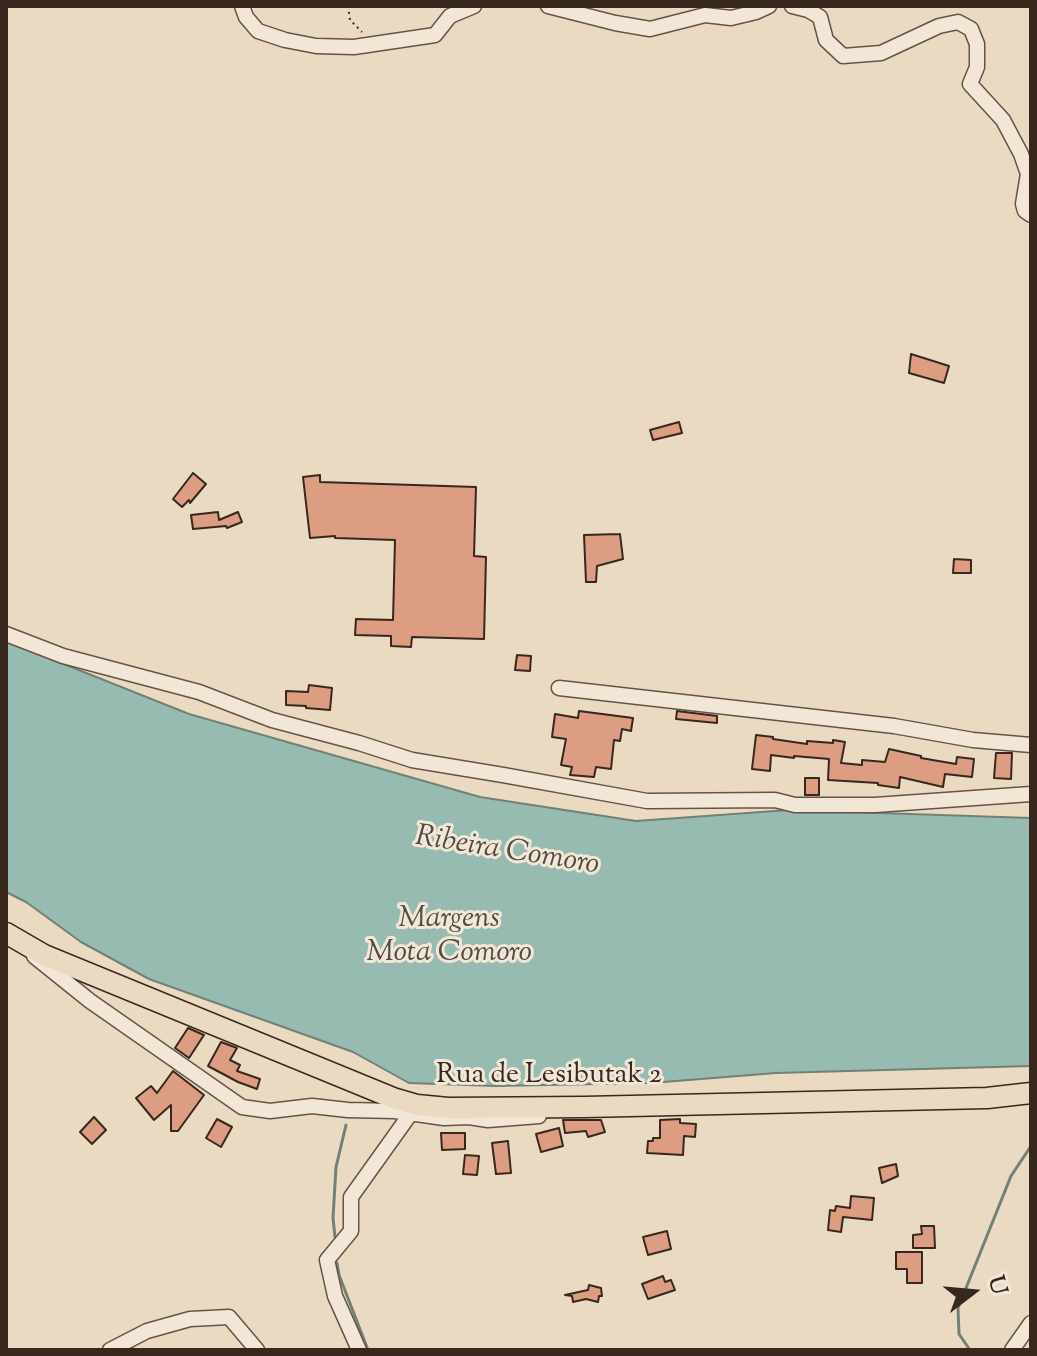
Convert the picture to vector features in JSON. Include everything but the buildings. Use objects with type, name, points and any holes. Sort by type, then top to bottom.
[{"type":"main road","name":"Rua de Lesibutak 2","points":[[6,933],[44,955],[417,1105],[448,1108],[585,1107],[987,1098],[1031,1093]]},
{"type":"street","points":[[242,6],[246,17],[258,31],[316,46],[354,47],[435,35],[450,16],[474,6]]},
{"type":"street","points":[[548,6],[650,29],[705,15],[731,18],[769,6]]},
{"type":"street","points":[[792,6],[820,17],[826,40],[843,56],[881,53],[939,26],[958,22],[971,29],[977,44],[977,67],[970,84],[1003,120],[1021,154],[1028,174],[1023,204],[1025,211],[1031,215]]},
{"type":"street","points":[[6,634],[63,656],[199,692],[272,720],[412,760],[647,801],[775,800],[795,805],[875,805],[1031,794]]},
{"type":"street","points":[[559,688],[894,726],[973,740],[1031,745]]},
{"type":"street","points":[[6,933],[90,1001],[242,1107],[270,1111],[312,1106],[488,1120],[553,1115],[585,1107]]},
{"type":"street","points":[[359,1350],[335,1296],[327,1260],[351,1231],[351,1197],[411,1113]]},
{"type":"street","points":[[110,1350],[147,1331],[190,1319],[229,1317],[257,1350]]},
{"type":"street","points":[[1012,1350],[1031,1323]]},
{"type":"path","points":[[348,6],[350,20],[374,44]]},
{"type":"water","name":"Margens Mota Comoro","points":[[6,641],[189,714],[480,797],[636,821],[789,810],[1031,818],[1031,1066],[776,1073],[651,1083],[496,1086],[409,1083],[353,1052],[149,979],[81,942],[26,902],[6,892]]},
{"type":"waterway","points":[[335,1237],[336,1167],[346,1125]]},
{"type":"waterway","points":[[970,1350],[959,1334],[958,1308],[1011,1176],[1031,1146]]},
{"type":"waterway","points":[[337,1263],[368,1350]]},
{"type":"water label","name":"Ribeira Comoro","points":[[507,853]]}]
